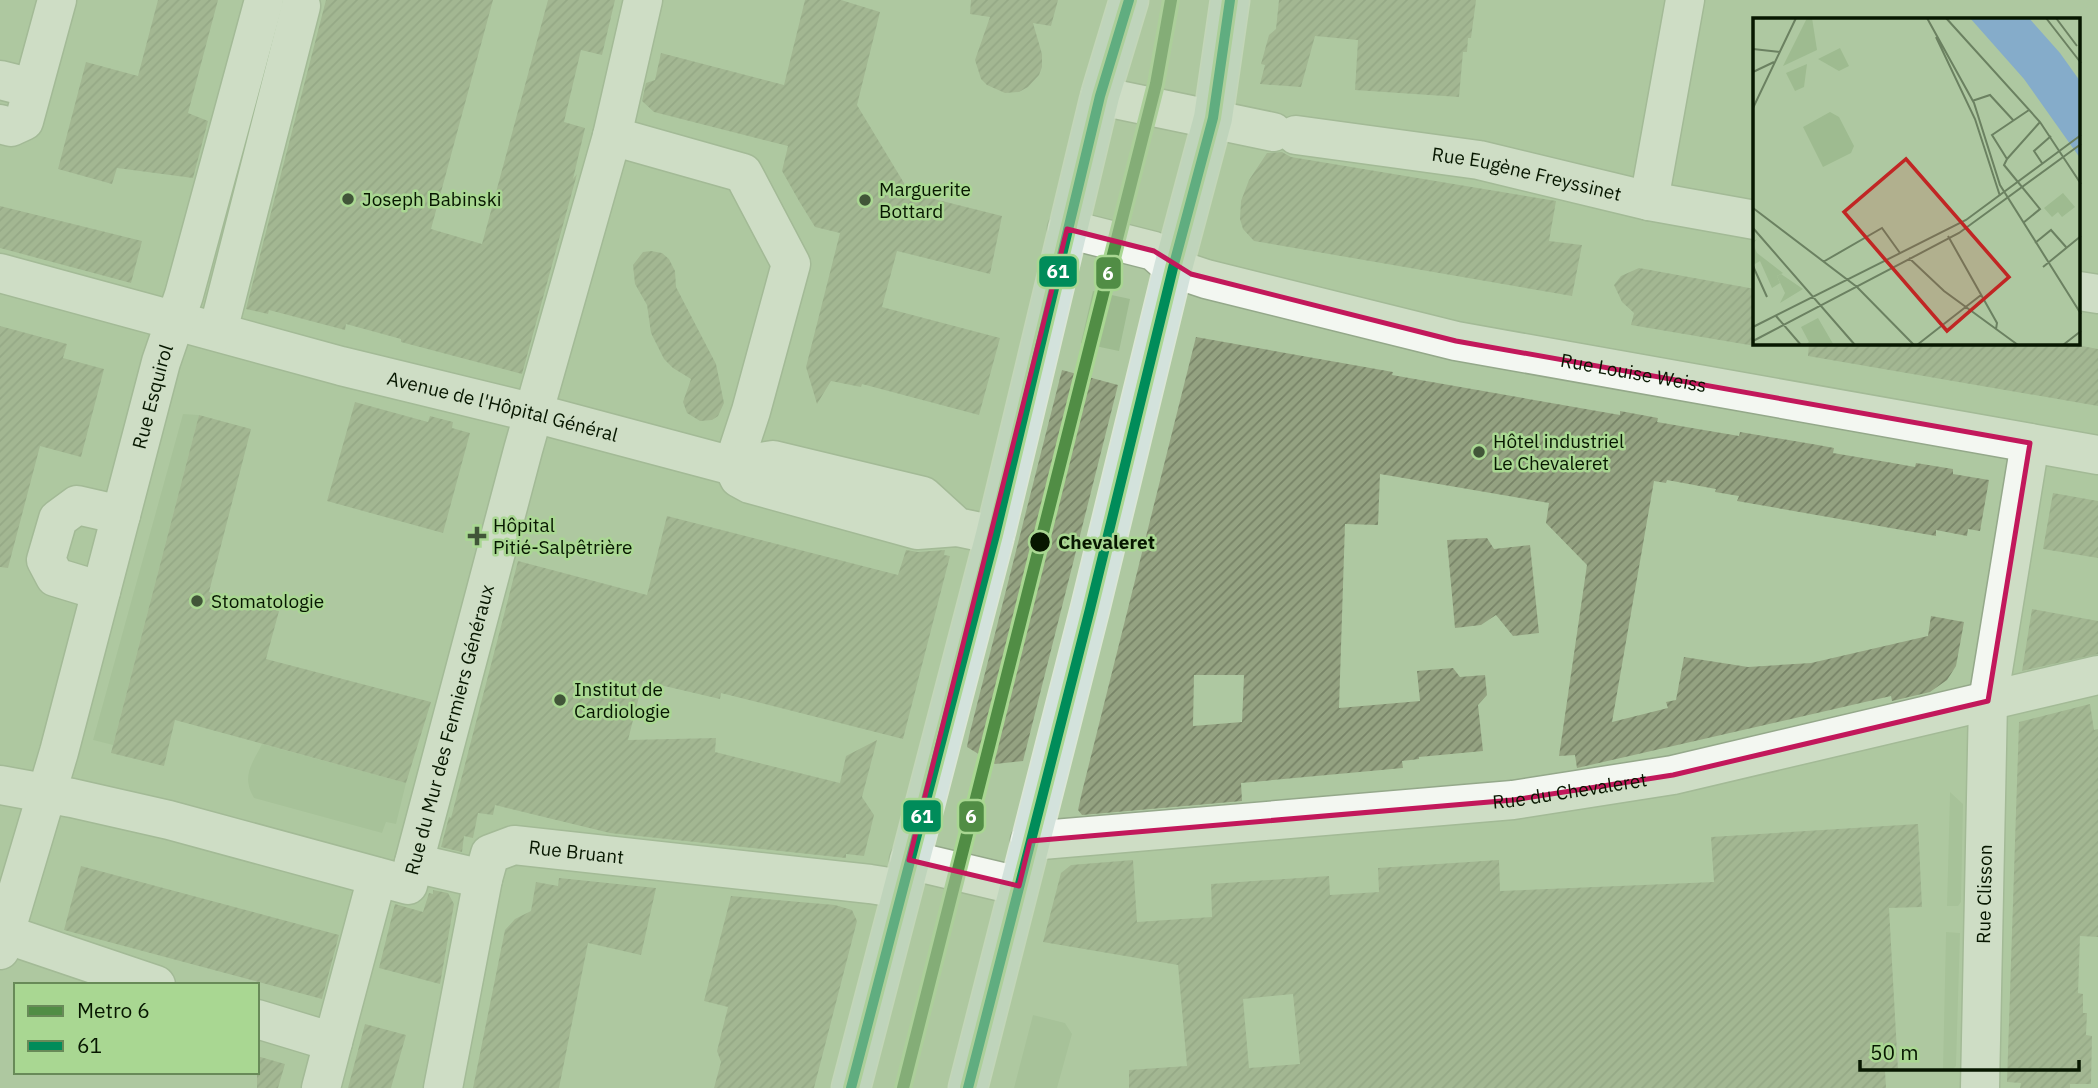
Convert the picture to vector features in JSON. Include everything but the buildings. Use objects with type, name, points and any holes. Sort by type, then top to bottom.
[{"type":"main road","points":[[851,1088],[995,535],[1100,96],[1129,0]]},
{"type":"main road","points":[[968,1088],[1090,608],[1172,268],[1213,118],[1230,0]]},
{"type":"street","points":[[0,124],[11,127],[24,121],[16,84],[57,0]]},
{"type":"street","name":"Rue du Mur des Fermiers Généraux","points":[[321,1088],[333,1042],[399,875],[612,136],[643,0]]},
{"type":"street","points":[[1649,201],[1685,0]]},
{"type":"street","points":[[218,331],[282,3]]},
{"type":"street","name":"Rue Esquirol","points":[[2,942],[47,794],[161,362],[282,3]]},
{"type":"street","name":"Rue Eugène Freyssinet","points":[[1100,96],[1284,134],[1479,160],[1649,201],[1753,220]]},
{"type":"street","points":[[612,136],[743,173],[791,264],[751,411],[733,466]]},
{"type":"street","name":"Rue Louise Weiss","points":[[1068,229],[1154,251],[1172,268],[1206,279],[1456,341],[2098,455]]},
{"type":"street","name":"Avenue de l'Hôpital Général","points":[[0,273],[341,366],[534,413],[733,466],[774,460],[923,496],[957,527],[995,535]]},
{"type":"street","points":[[2080,290],[2098,294]]},
{"type":"street","name":"Rue Clisson","points":[[1980,1088],[1988,701],[2030,443]]},
{"type":"street","points":[[101,591],[55,578],[46,560],[58,519],[77,505],[121,515]]},
{"type":"street","name":"Rue du Chevaleret","points":[[1030,841],[1513,800],[1673,775],[2098,675]]},
{"type":"street","points":[[0,785],[169,820],[399,875],[483,879]]},
{"type":"street","name":"Rue Bruant","points":[[443,1088],[483,879],[491,854],[514,845],[856,882],[906,874]]},
{"type":"street","points":[[906,874],[1019,886]]},
{"type":"street","points":[[2,942],[149,983]]},
{"type":"street","points":[[270,1023],[333,1042]]},
{"type":"highlighted area","points":[[1067,229],[1154,251],[1191,274],[1456,341],[2030,443],[1988,701],[1673,775],[1513,800],[1030,841],[1019,886],[909,860]]},
{"type":"green space","points":[[1093,291],[1130,299],[1119,351],[1081,343]]},
{"type":"green space","points":[[183,414],[199,415],[113,745],[93,740]]},
{"type":"green space","points":[[262,744],[406,783],[396,824],[386,822],[382,833],[254,798],[248,783],[249,770]]},
{"type":"green space","points":[[1950,792],[1963,804],[1961,902],[1958,906],[1947,906]]},
{"type":"green space","points":[[1946,932],[1960,933],[1956,1066],[1953,1069],[1943,1069]]},
{"type":"green space","points":[[1033,1015],[1065,1023],[1072,1034],[1057,1088],[1014,1088]]},
{"type":"metro line","name":"6","points":[[903,1088],[1156,84],[1171,0]]},
{"type":"transit line","name":"61","points":[[851,1088],[995,535],[1100,96],[1129,0]]},
{"type":"transit line","name":"61","points":[[968,1088],[1213,118],[1230,0]]},
{"type":"place","name":"Joseph Babinski","points":[[348,199]]},
{"type":"place","name":"Marguerite Bottard","points":[[865,200]]},
{"type":"place","name":"Hôtel industriel Le Chevaleret","points":[[1479,452]]},
{"type":"place","name":"Hôpital Pitié-Salpêtrière","points":[[477,536]]},
{"type":"place","name":"Chevaleret","points":[[1040,542]]},
{"type":"place","name":"Stomatologie","points":[[197,601]]},
{"type":"place","name":"Institut de Cardiologie","points":[[560,700]]}]
